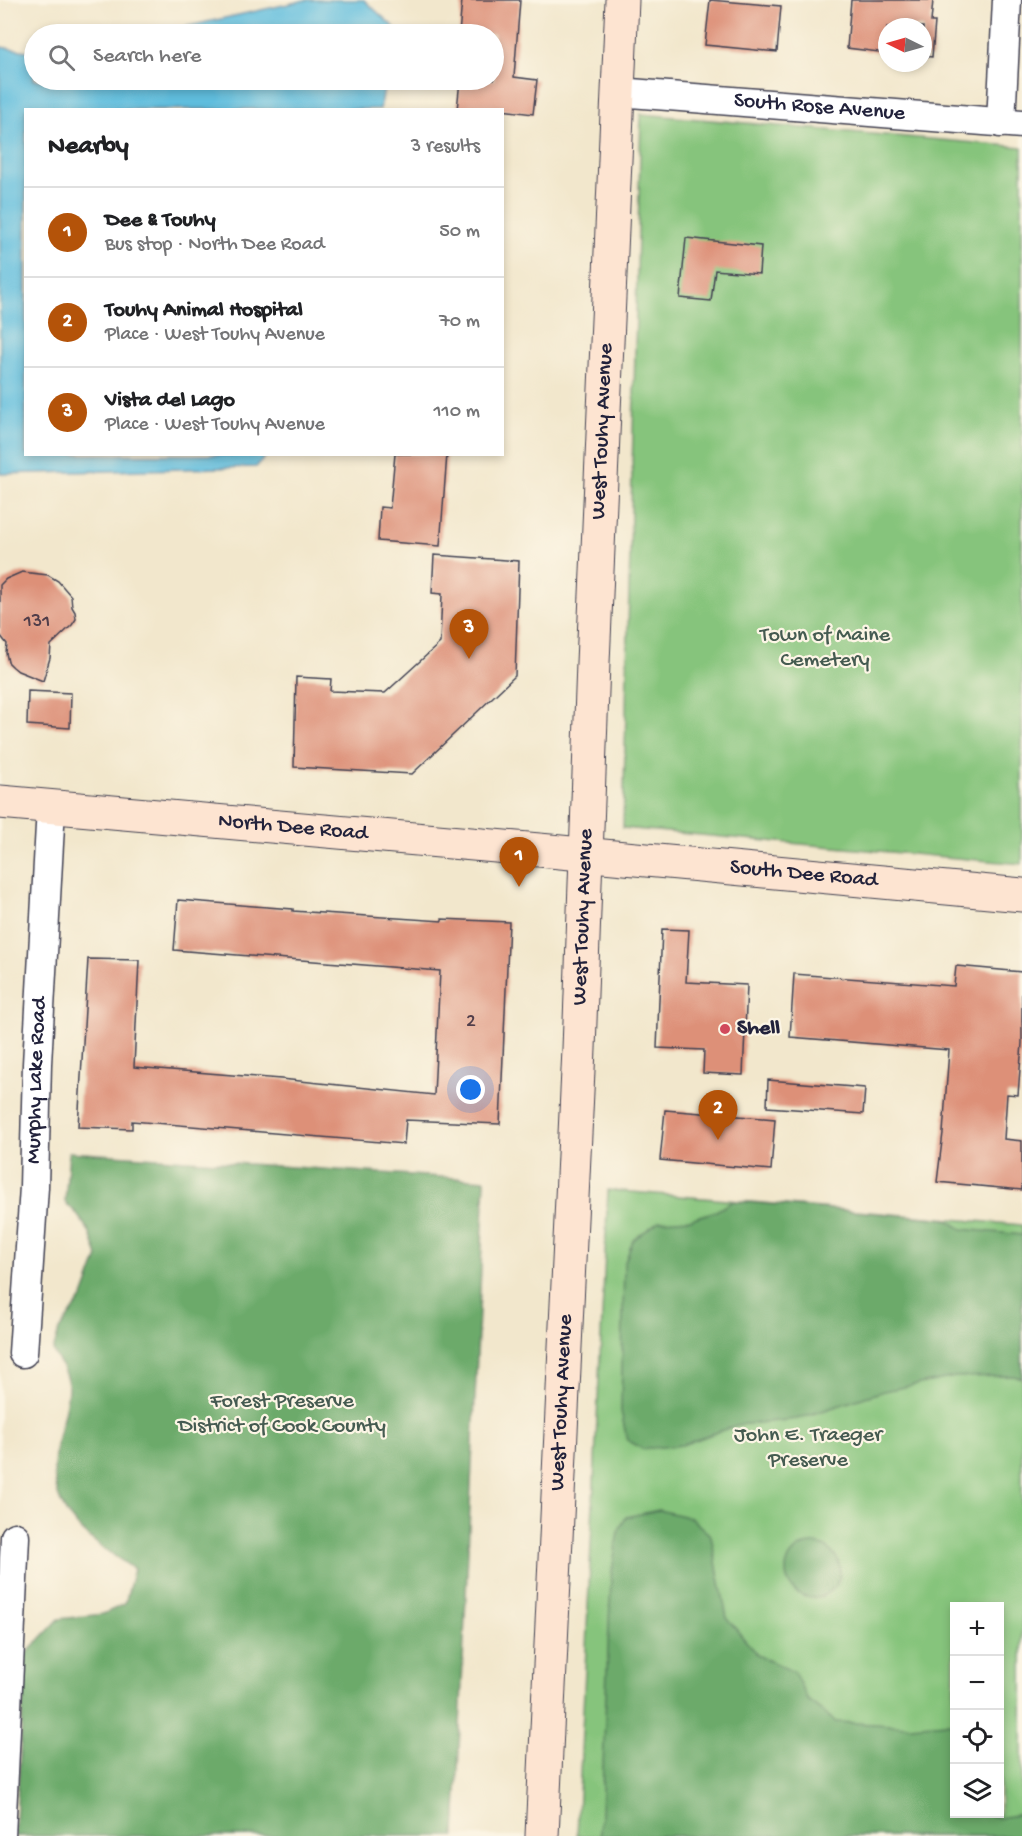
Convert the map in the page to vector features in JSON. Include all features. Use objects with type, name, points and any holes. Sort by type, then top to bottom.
[{"type":"main road","name":"West Touhy Avenue","points":[[542,1836],[579,1049],[622,0]]},
{"type":"main road","name":"North Dee Road","points":[[0,802],[586,854]]},
{"type":"main road","name":"South Dee Road","points":[[586,854],[1022,895]]},
{"type":"street","points":[[1007,0],[1012,124]]},
{"type":"street","name":"South Rose Avenue","points":[[618,92],[1012,124]]},
{"type":"street","name":"Murphy Lake Road","points":[[24,1353],[34,1188],[37,1064],[51,807]]},
{"type":"street","points":[[1,1836],[15,1537]]},
{"type":"green space","name":"Town of Maine Cemetery","points":[[641,114],[1022,147],[1022,864],[623,828]]},
{"type":"green space","name":"Forest Preserve District of Cook County","points":[[69,1152],[485,1180],[455,1836],[15,1836],[26,1654],[59,1619],[103,1614],[125,1604],[134,1569],[99,1545],[71,1519],[62,1504],[56,1486],[54,1466],[68,1384],[53,1351],[59,1330],[83,1297],[98,1256],[89,1231],[65,1202]]},
{"type":"green space","name":"John E. Traeger Preserve","points":[[608,1190],[1022,1225],[1022,1836],[577,1836]]},
{"type":"green space","points":[[733,1201],[946,1219],[962,1229],[1022,1235],[1022,1378],[1014,1376],[955,1377],[884,1391],[797,1419],[737,1425],[682,1445],[643,1449],[627,1440],[621,1411],[624,1265],[633,1240],[659,1221],[691,1219],[716,1211]]},
{"type":"green space","points":[[659,1510],[691,1518],[711,1536],[727,1618],[757,1655],[794,1672],[808,1700],[836,1722],[910,1726],[950,1724],[950,1818],[1004,1818],[1022,1814],[1022,1836],[600,1836],[611,1578],[618,1532],[626,1517]]},
{"type":"green space","points":[[813,1544],[823,1546],[832,1552],[838,1561],[840,1571],[838,1581],[832,1590],[823,1596],[813,1598],[803,1596],[794,1590],[788,1581],[786,1571],[788,1561],[794,1552],[803,1546]]},
{"type":"water","points":[[306,0],[364,0],[390,24],[198,24]]},
{"type":"water","points":[[0,47],[24,51],[24,90],[384,90],[380,108],[24,108],[24,456],[266,456],[256,467],[0,474]]},
{"type":"building","points":[[462,0],[520,0],[514,77],[537,80],[533,114],[504,110],[504,108],[457,108],[459,90],[504,90],[504,24],[460,24]]},
{"type":"building","points":[[710,0],[781,6],[777,52],[705,45]]},
{"type":"building","points":[[851,0],[933,0],[931,18],[878,18],[878,52],[847,48]]},
{"type":"building","points":[[932,22],[935,22],[932,57]]},
{"type":"building","points":[[686,238],[761,246],[759,274],[715,270],[711,301],[680,298]]},
{"type":"building","points":[[395,456],[447,456],[440,546],[378,541],[380,507],[390,508]]},
{"type":"building","points":[[434,555],[519,561],[515,676],[412,774],[294,767],[296,677],[331,679],[330,691],[385,693],[440,643],[442,594],[432,593]]},
{"type":"building","points":[[22,572],[48,575],[58,581],[71,596],[75,612],[76,619],[72,625],[51,645],[50,658],[43,681],[18,671],[8,662],[7,644],[0,635],[0,585],[6,579]]},
{"type":"building","points":[[28,691],[71,693],[70,728],[27,725]]},
{"type":"building","points":[[178,900],[293,909],[293,911],[442,921],[442,919],[509,922],[500,1124],[406,1120],[404,1144],[132,1121],[132,1129],[78,1127],[88,959],[139,960],[134,1067],[434,1095],[440,971],[174,950]]},
{"type":"building","points":[[662,929],[689,930],[686,982],[747,985],[743,1075],[703,1073],[704,1050],[657,1048]]},
{"type":"building","points":[[956,966],[1022,972],[1022,1043],[1018,1095],[1007,1094],[1004,1139],[1022,1141],[1022,1190],[937,1182],[949,1050],[790,1037],[794,974],[954,986]]},
{"type":"building","points":[[768,1080],[865,1088],[863,1114],[767,1107]]},
{"type":"building","points":[[665,1110],[775,1119],[771,1170],[660,1160]]},
{"type":"place","name":"Vista del Lago","points":[[469,659]]},
{"type":"place","name":"Dee & Touhy","points":[[519,887]]},
{"type":"place","name":"Shell","points":[[725,1029]]},
{"type":"place","name":"Touhy Animal Hospital","points":[[718,1140]]}]
